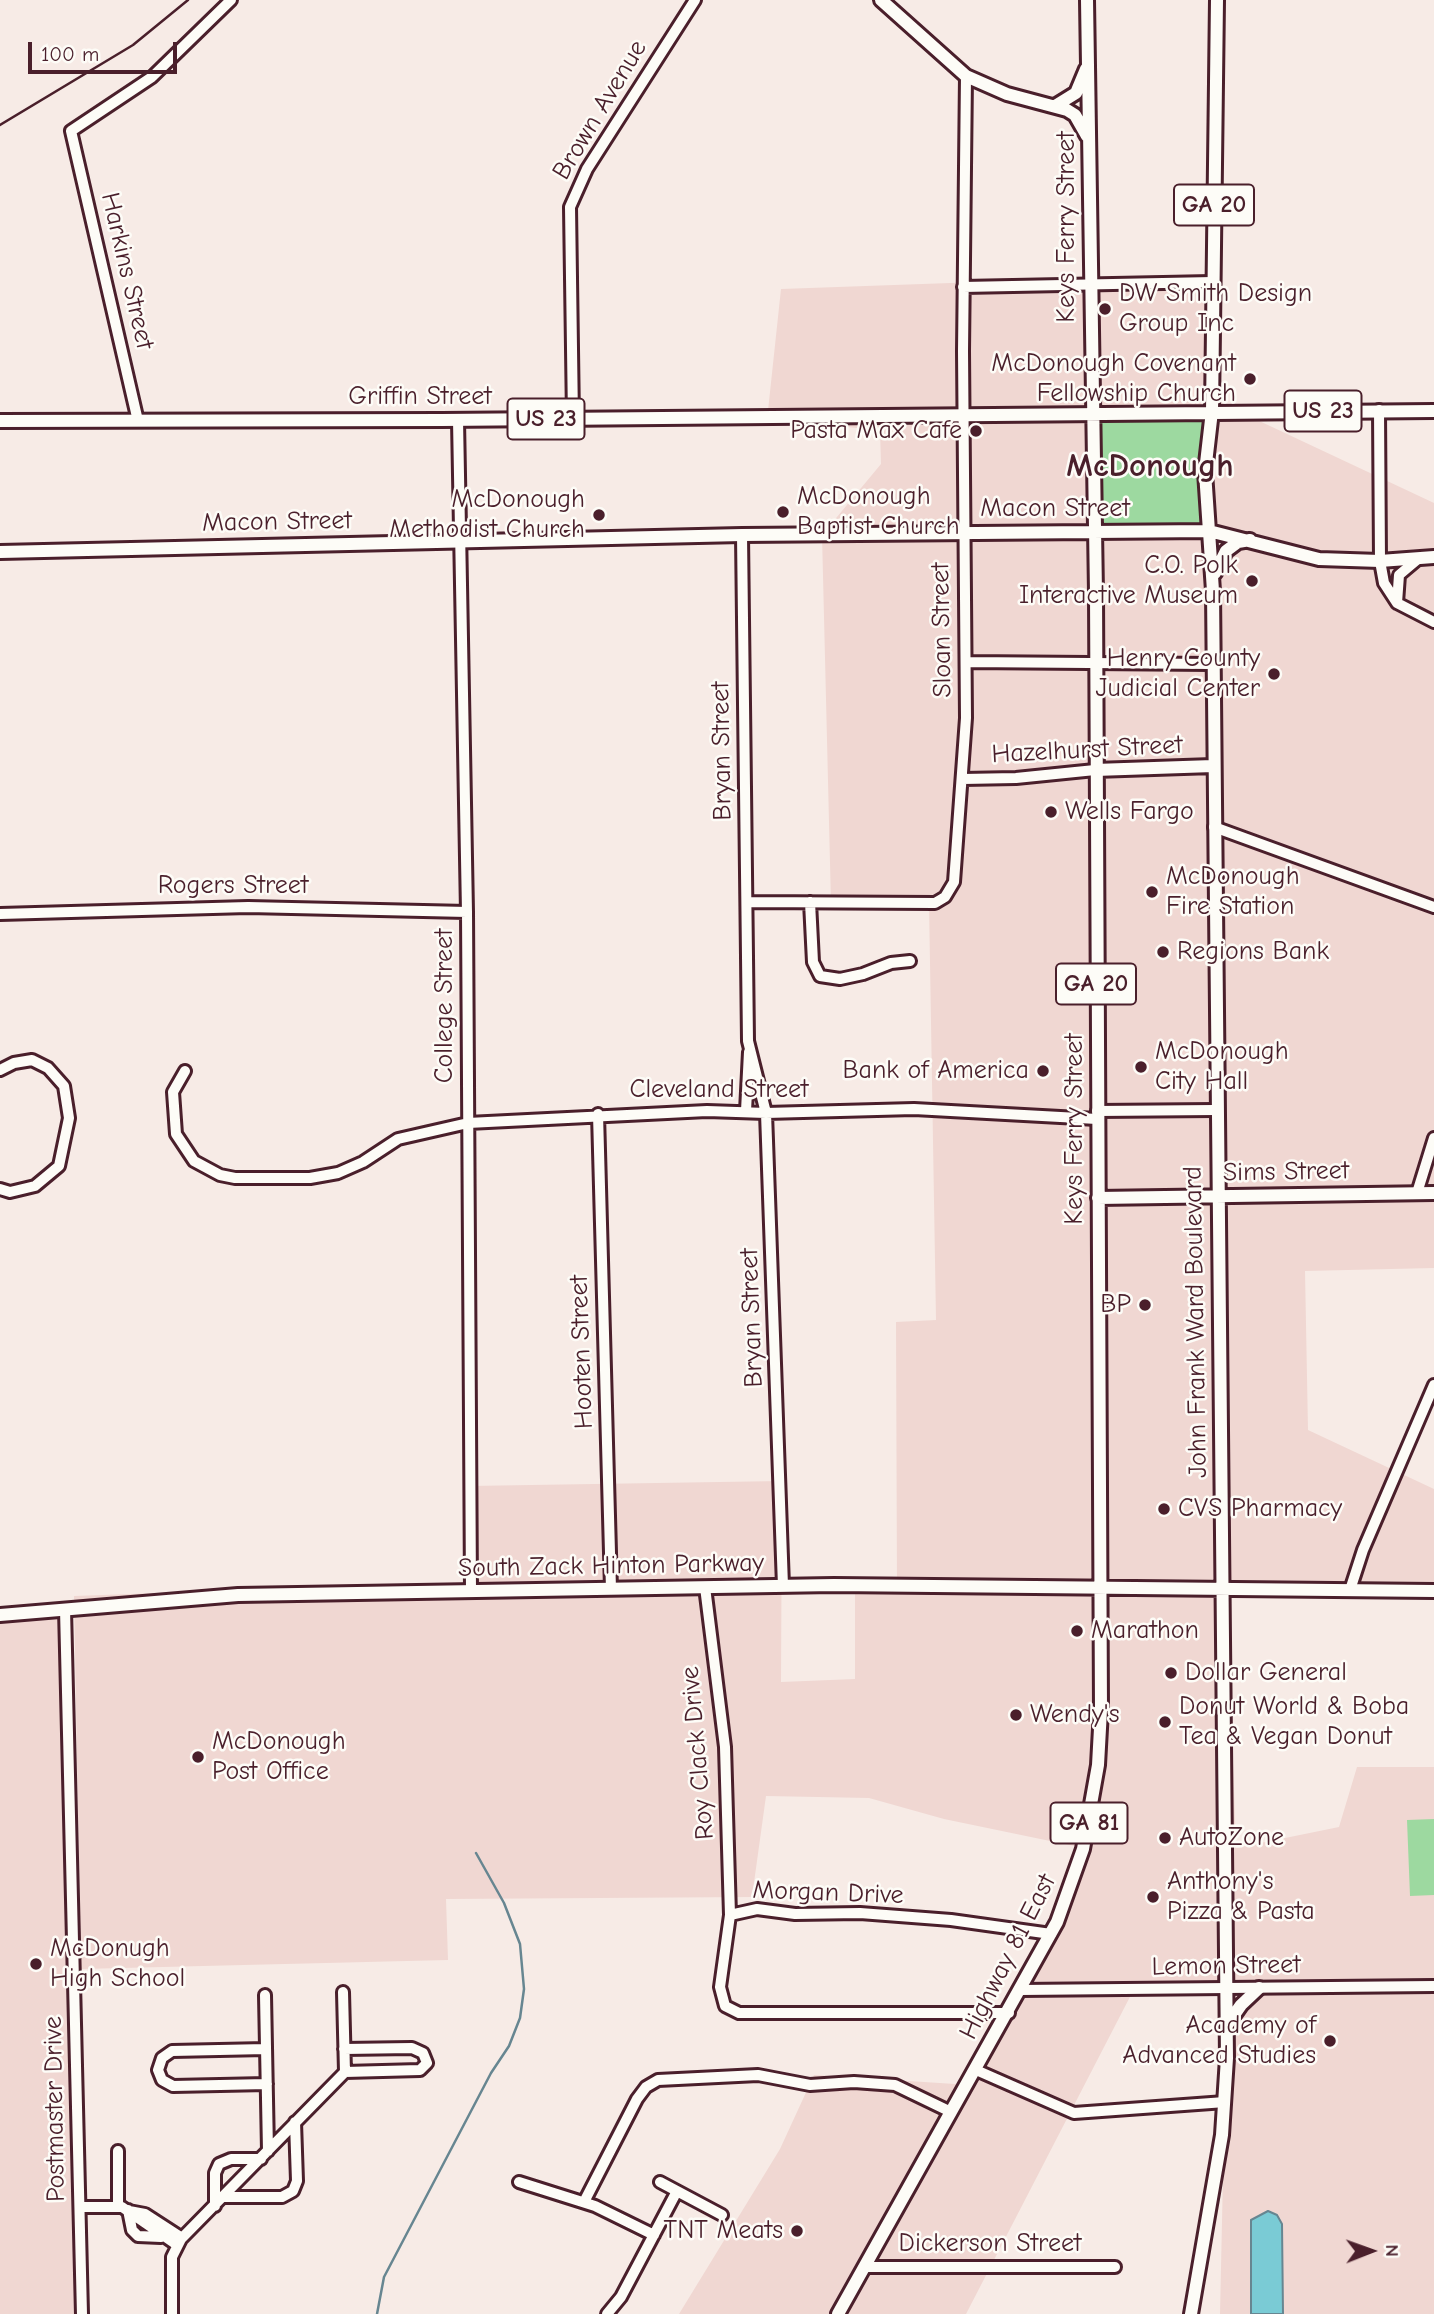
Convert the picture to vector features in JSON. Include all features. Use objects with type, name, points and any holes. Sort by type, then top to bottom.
[{"type":"main road","points":[[881,0],[966,76],[1007,94],[1055,106],[1075,115],[1089,143]]},
{"type":"main road","name":"Keys Ferry Street","points":[[1087,0],[1096,532],[1100,1587]]},
{"type":"main road","name":"GA 20","points":[[1212,411],[1217,0]]},
{"type":"main road","points":[[1055,106],[1076,93],[1089,59]]},
{"type":"main road","name":"John Frank Ward Boulevard","points":[[1191,2314],[1208,2229],[1225,2102],[1227,2025],[1215,1110],[1212,580],[1205,472],[1212,411]]},
{"type":"main road","name":"US 23","points":[[1092,413],[1434,411]]},
{"type":"main road","name":"Griffin Street","points":[[0,421],[458,420],[1092,413]]},
{"type":"main road","name":"Macon Street","points":[[0,552],[742,535],[1209,531],[1319,559],[1380,561],[1434,557]]},
{"type":"main road","points":[[1212,580],[1226,551],[1238,542],[1250,540]]},
{"type":"main road","name":"Hazelhurst Street","points":[[1095,770],[1213,766]]},
{"type":"main road","name":"Sims Street","points":[[1098,1198],[1434,1193]]},
{"type":"main road","name":"South Zack Hinton Parkway","points":[[0,1615],[238,1595],[705,1587],[1100,1587],[1434,1591]]},
{"type":"main road","name":"Highway 81 East","points":[[838,2314],[1051,1934],[1083,1849],[1097,1776],[1101,1710],[1100,1587]]},
{"type":"main road","points":[[1227,2025],[1241,2005],[1259,1988]]},
{"type":"street","name":"Harkins Street","points":[[138,421],[71,131],[152,77],[232,0]]},
{"type":"street","name":"Brown Avenue","points":[[573,419],[570,206],[587,169],[695,0]]},
{"type":"street","name":"Sloan Street","points":[[747,902],[935,902],[945,897],[954,881],[963,779],[966,662],[963,287],[966,76]]},
{"type":"street","points":[[963,287],[1213,282]]},
{"type":"street","points":[[1379,410],[1380,561],[1384,583],[1397,603],[1434,622]]},
{"type":"street","name":"College Street","points":[[458,420],[467,912],[471,1591]]},
{"type":"street","name":"Bryan Street","points":[[742,535],[749,1052],[746,1111]]},
{"type":"street","points":[[1397,603],[1399,575],[1405,567],[1420,558]]},
{"type":"street","points":[[966,662],[1213,664]]},
{"type":"street","name":"Hazelhurst Street","points":[[963,779],[1016,778],[1095,770]]},
{"type":"street","points":[[1214,827],[1434,907]]},
{"type":"street","points":[[810,902],[813,962],[820,976],[840,979],[863,974],[891,963],[910,961]]},
{"type":"street","name":"Rogers Street","points":[[0,914],[248,907],[467,912]]},
{"type":"street","name":"Bryan Street","points":[[749,1052],[766,1113],[783,1586]]},
{"type":"street","points":[[0,1070],[14,1063],[32,1060],[48,1068],[64,1086],[69,1118],[59,1166],[35,1186],[10,1192],[0,1189]]},
{"type":"street","name":"Cleveland Street","points":[[185,1071],[173,1092],[176,1133],[194,1161],[220,1175],[235,1178],[310,1178],[338,1173],[363,1162],[398,1139],[468,1123],[598,1114],[746,1111],[766,1113],[914,1110],[1097,1115],[1215,1110]]},
{"type":"street","name":"Hooten Street","points":[[598,1114],[611,1589]]},
{"type":"street","points":[[1417,1193],[1434,1138]]},
{"type":"street","points":[[1350,1590],[1367,1539],[1434,1385]]},
{"type":"street","name":"Roy Clack Drive","points":[[705,1587],[725,1747],[730,1915]]},
{"type":"street","name":"Postmaster Drive","points":[[65,1609],[82,2314]]},
{"type":"street","name":"Morgan Drive","points":[[1009,2013],[739,2013],[725,2006],[720,1987],[730,1915],[757,1909],[794,1914],[860,1913],[951,1920],[1051,1934]]},
{"type":"street","name":"Lemon Street","points":[[1020,1990],[1434,1986]]},
{"type":"street","points":[[343,1992],[345,2072]]},
{"type":"street","points":[[264,2155],[267,2084],[265,1995]]},
{"type":"street","points":[[172,2314],[171,2266],[179,2242],[345,2072],[420,2070],[427,2063],[423,2053],[412,2048],[344,2049]]},
{"type":"street","points":[[266,2049],[172,2051],[162,2057],[158,2068],[162,2080],[175,2086],[267,2084]]},
{"type":"street","points":[[976,2070],[1073,2113],[1225,2102]]},
{"type":"street","points":[[584,2202],[637,2099],[646,2087],[658,2080],[758,2075],[803,2084],[854,2082],[895,2085],[951,2112]]},
{"type":"street","points":[[224,2197],[282,2197],[293,2191],[297,2181],[295,2122]]},
{"type":"street","points":[[118,2151],[123,2208],[161,2236],[179,2242]]},
{"type":"street","points":[[215,2206],[215,2173],[220,2163],[264,2155]]},
{"type":"street","points":[[519,2182],[584,2202],[654,2235]]},
{"type":"street","points":[[660,2182],[722,2215]]},
{"type":"street","points":[[607,2314],[621,2297],[677,2191]]},
{"type":"street","points":[[80,2207],[123,2208],[145,2214],[179,2242]]},
{"type":"street","name":"Dickerson Street","points":[[865,2267],[1115,2267]]},
{"type":"shaded area","points":[[1205,274],[1204,395],[1434,503],[1434,1268],[1305,1271],[1308,1430],[1434,1489],[1434,1590],[1227,1588],[1236,1848],[1339,1827],[1357,1767],[1434,1767],[1434,2314],[1220,2314],[1227,1990],[1133,1991],[966,2314],[679,2314],[780,2149],[814,2075],[971,2085],[1029,1982],[1079,1847],[944,1819],[869,1798],[766,1796],[752,1897],[446,1899],[448,1960],[81,1969],[74,1596],[472,1582],[469,1486],[782,1481],[781,1682],[855,1679],[855,1593],[897,1590],[896,1322],[936,1320],[929,903],[831,904],[822,535],[881,464],[880,430],[767,420],[781,289]]},
{"type":"shaded area","name":"McDonugh High School","points":[[65,1609],[81,2314],[0,2314],[0,1615]]},
{"type":"green space","points":[[1212,411],[1209,531],[1096,532],[1092,413]]},
{"type":"green space","points":[[1434,1819],[1434,1895],[1410,1896],[1407,1820]]},
{"type":"water","points":[[1268,2211],[1277,2215],[1282,2224],[1283,2314],[1251,2314],[1251,2220]]},
{"type":"waterway","points":[[377,2314],[384,2277],[491,2073],[509,2046],[520,2018],[524,1989],[520,1944],[504,1903],[476,1853]]},
{"type":"railway","points":[[0,125],[133,45],[188,0]]},
{"type":"place","name":"DW Smith Design Group Inc","points":[[1105,309]]},
{"type":"place","name":"McDonough Covenant Fellowship Church","points":[[1250,379]]},
{"type":"place","name":"Pasta Max Cafe","points":[[976,431]]},
{"type":"place","name":"McDonough Baptist Church","points":[[783,512]]},
{"type":"place","name":"McDonough Methodist Church","points":[[599,515]]},
{"type":"place","name":"C.O. Polk Interactive Museum","points":[[1252,581]]},
{"type":"place","name":"Henry County Judicial Center","points":[[1274,674]]},
{"type":"place","name":"Wells Fargo","points":[[1051,812]]},
{"type":"place","name":"McDonough Fire Station","points":[[1152,892]]},
{"type":"place","name":"Regions Bank","points":[[1163,952]]},
{"type":"place","name":"McDonough City Hall","points":[[1141,1067]]},
{"type":"place","name":"Bank of America","points":[[1043,1071]]},
{"type":"place","name":"BP","points":[[1145,1305]]},
{"type":"place","name":"CVS Pharmacy","points":[[1164,1509]]},
{"type":"place","name":"Marathon","points":[[1077,1631]]},
{"type":"place","name":"Dollar General","points":[[1171,1673]]},
{"type":"place","name":"Wendy's","points":[[1016,1715]]},
{"type":"place","name":"Donut World & Boba Tea & Vegan Donut","points":[[1165,1722]]},
{"type":"place","name":"McDonough Post Office","points":[[198,1757]]},
{"type":"place","name":"AutoZone","points":[[1165,1838]]},
{"type":"place","name":"Anthony's Pizza & Pasta","points":[[1153,1897]]},
{"type":"place","name":"McDonugh High School","points":[[36,1964]]},
{"type":"place","name":"Academy of Advanced Studies","points":[[1330,2041]]},
{"type":"place","name":"TNT Meats","points":[[797,2231]]},
{"type":"district","name":"McDonough","points":[[1150,467]]}]
